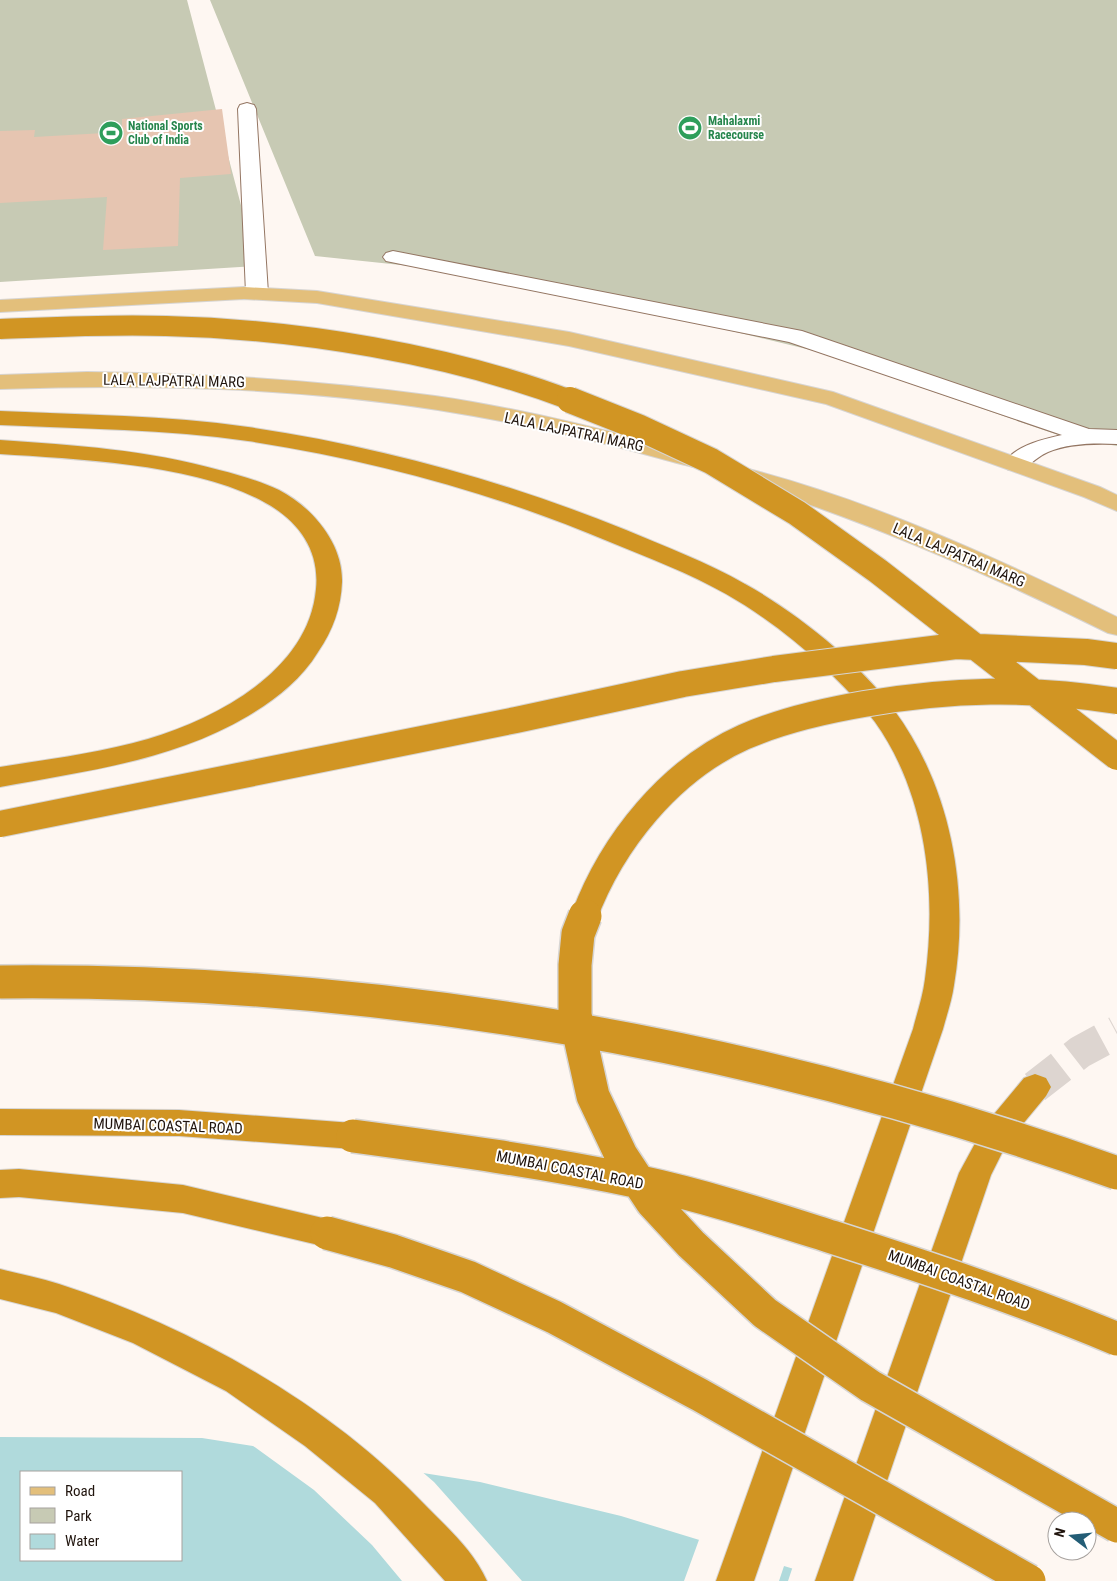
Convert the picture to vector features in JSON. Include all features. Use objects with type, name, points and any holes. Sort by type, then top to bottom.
[{"type":"highway","points":[[0,329],[87,325],[178,326],[279,334],[378,348],[478,370],[564,397],[638,426],[714,462],[789,508],[857,555],[1117,757]]},
{"type":"highway","points":[[0,418],[126,423],[207,430],[318,446],[447,476],[523,500],[606,530],[719,580],[768,609],[810,639],[860,688],[889,722],[905,750],[930,807],[942,868],[945,925],[940,981],[928,1029],[735,1581]]},
{"type":"highway","points":[[0,447],[124,458],[224,478],[262,491],[288,506],[311,528],[324,551],[330,576],[326,612],[310,646],[286,676],[246,705],[199,730],[152,747],[0,777]]},
{"type":"highway","points":[[0,824],[516,720],[683,684],[774,669],[956,646],[1086,652],[1117,656]]},
{"type":"highway","points":[[1117,701],[1086,696],[1010,690],[952,692],[892,699],[834,709],[787,721],[743,738],[704,761],[672,786],[645,814],[616,853],[592,896],[578,934],[575,966],[575,1016],[593,1096],[621,1155],[652,1202],[691,1244],[765,1313],[870,1386],[1117,1526]]},
{"type":"highway","points":[[0,982],[167,983],[309,993],[432,1007],[562,1027],[703,1053],[818,1081],[949,1118],[1117,1173]]},
{"type":"highway","points":[[834,1581],[975,1173],[996,1134],[1035,1087]]},
{"type":"highway","name":"MUMBAI COASTAL ROAD","points":[[0,1122],[179,1123],[353,1136],[512,1158],[642,1182],[765,1216],[894,1256],[1117,1339]]},
{"type":"highway","points":[[0,1184],[20,1183],[183,1199],[393,1251],[468,1277],[554,1317],[700,1395],[1029,1581]]},
{"type":"highway","points":[[0,1284],[58,1300],[145,1332],[238,1380],[318,1434],[388,1491],[451,1558],[468,1581]]},
{"type":"main road","points":[[0,306],[95,300],[257,294],[317,297],[569,339],[833,399],[1092,492],[1117,504]]},
{"type":"main road","name":"LALA LAJPATRAI MARG","points":[[0,382],[153,379],[259,383],[341,390],[551,424],[675,455],[764,480],[978,561],[1117,627]]},
{"type":"lane","points":[[247,109],[257,294]]},
{"type":"lane","points":[[393,256],[794,336],[1087,436],[1117,437]]},
{"type":"lane","points":[[1015,464],[1040,447],[1117,429]]},
{"type":"green space","name":"National Sports Club of India","points":[[0,0],[187,0],[257,266],[0,282]]},
{"type":"green space","name":"Mahalaxmi Racecourse","points":[[210,0],[1117,0],[1117,446],[1064,437],[815,351],[496,275],[315,256]]},
{"type":"water","points":[[0,1437],[202,1438],[480,1482],[621,1516],[833,1581],[0,1581]]},
{"type":"pier","points":[[249,1443],[420,1470],[434,1482],[522,1581],[402,1581],[372,1545],[314,1490]]},
{"type":"pier","points":[[700,1537],[785,1563],[779,1581],[684,1581]]},
{"type":"pier","points":[[793,1566],[834,1579],[836,1581],[788,1581]]},
{"type":"building","points":[[222,109],[231,174],[180,178],[178,246],[103,250],[107,197],[0,203],[0,131],[35,130],[34,137],[122,132],[122,119]]},
{"type":"tunnel","points":[[1035,1087],[1080,1052],[1117,1032]]},
{"type":"place","name":"Mahalaxmi Racecourse","points":[[690,128]]},
{"type":"place","name":"National Sports Club of India","points":[[111,133]]}]
